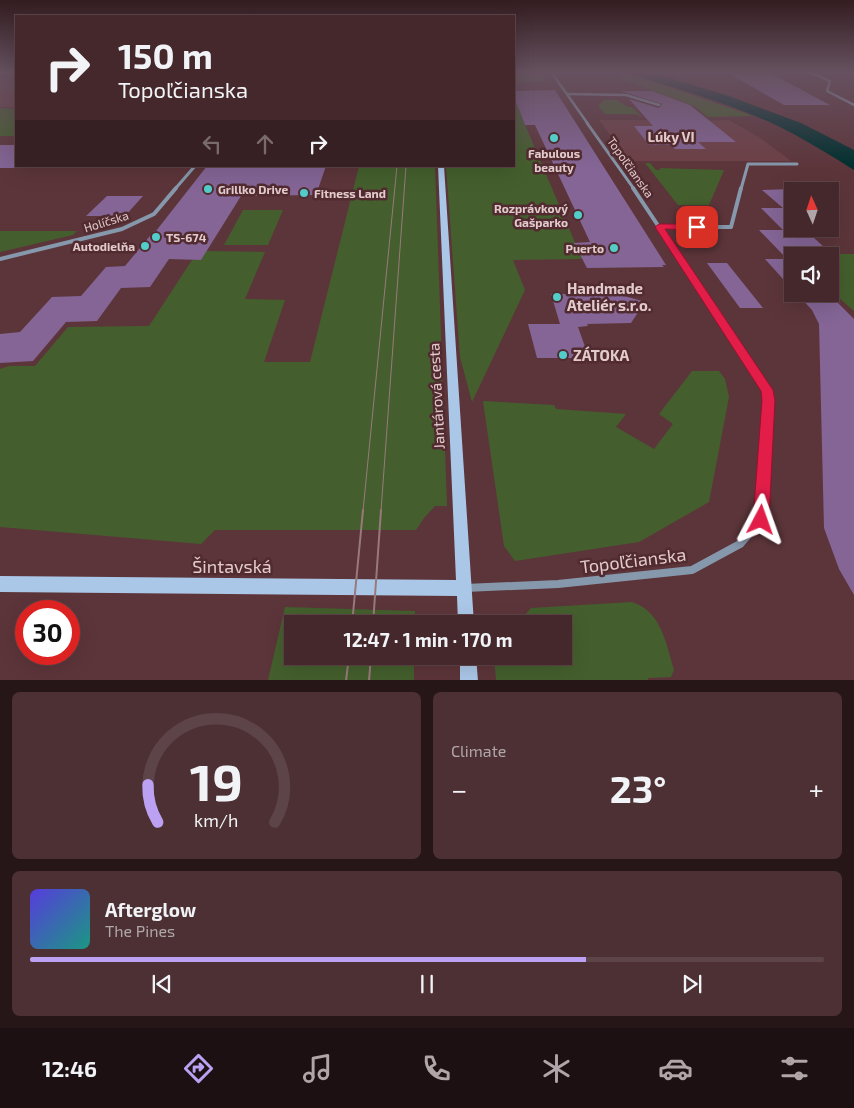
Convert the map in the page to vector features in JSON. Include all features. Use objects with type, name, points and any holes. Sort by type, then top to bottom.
[{"type":"street","name":"Topoľčianska","points":[[465,588],[558,584],[692,570],[740,544],[753,532],[761,520],[769,400],[767,390],[575,105]]},
{"type":"street","points":[[655,105],[659,106]]},
{"type":"street","points":[[659,227],[731,227],[748,164],[797,164]]},
{"type":"street","name":"Holíčska","points":[[0,259],[127,227],[158,210],[194,167]]},
{"type":"street","name":"Jantárová cesta","points":[[441,167],[466,615]]},
{"type":"street","name":"Šintavská","points":[[0,584],[465,588]]},
{"type":"street","points":[[468,665],[469,680]]},
{"type":"shaded area","points":[[0,105],[15,105],[15,107],[0,107]]},
{"type":"shaded area","points":[[599,120],[648,120],[650,123],[729,120],[759,137],[791,161],[629,161]]},
{"type":"green space","points":[[515,105],[517,105],[582,259],[513,260],[525,290],[472,402],[460,357],[446,167],[515,167]]},
{"type":"green space","points":[[624,105],[632,107],[642,117],[636,114],[605,114],[598,106]]},
{"type":"green space","points":[[691,105],[720,105],[753,116],[708,117]]},
{"type":"green space","points":[[0,108],[15,109],[15,136],[0,136]]},
{"type":"green space","points":[[645,163],[650,163],[656,170],[661,170],[659,168],[724,170],[709,205],[678,205]]},
{"type":"green space","points":[[359,167],[435,167],[447,506],[435,506],[416,530],[215,530],[201,544],[0,527],[0,369],[9,366],[35,366],[68,327],[149,326],[192,260],[201,260],[206,251],[265,252],[245,299],[285,300],[264,362],[310,362]]},
{"type":"green space","points":[[243,210],[283,210],[268,245],[224,245]]},
{"type":"green space","points":[[0,231],[77,231],[73,235],[0,252]]},
{"type":"green space","points":[[839,254],[854,254],[854,311],[839,298]]},
{"type":"green space","points":[[692,371],[719,371],[725,379],[729,397],[709,502],[639,542],[515,561],[504,546],[483,401],[554,405],[556,409],[626,414],[616,427],[654,449],[673,424],[659,414]]},
{"type":"green space","points":[[632,602],[642,606],[656,620],[665,639],[674,670],[671,677],[648,678],[648,680],[496,680],[495,665],[572,665],[572,615],[525,615],[531,608]]},
{"type":"green space","points":[[285,607],[415,611],[415,615],[284,615],[284,665],[414,665],[414,680],[268,680]]},
{"type":"water","points":[[726,105],[752,105],[801,123],[854,150],[854,170],[797,136]]},
{"type":"building","points":[[517,105],[564,105],[666,265],[662,265],[664,267],[587,268],[574,243],[590,242],[535,125],[525,125]]},
{"type":"building","points":[[634,105],[648,105],[659,108],[661,105],[690,105],[736,142],[698,142],[706,149],[675,149],[671,145],[649,145],[634,126],[653,126]]},
{"type":"building","points":[[0,145],[15,145],[16,168],[0,168]]},
{"type":"building","points":[[206,167],[326,167],[316,195],[241,196],[201,260],[169,259],[150,287],[121,288],[97,321],[66,322],[33,361],[0,363],[0,334],[20,332],[52,297],[81,296],[106,267],[125,266],[156,231]]},
{"type":"building","points":[[784,189],[784,238],[814,238],[824,247],[784,247],[784,256],[759,230],[783,230],[761,208],[783,208],[762,190]]},
{"type":"building","points":[[107,196],[143,196],[125,216],[86,216]]},
{"type":"building","points":[[765,259],[784,259],[784,280]]},
{"type":"building","points":[[707,263],[727,263],[763,308],[740,308]]},
{"type":"building","points":[[573,284],[594,289],[597,296],[624,296],[642,301],[639,311],[631,323],[587,324],[588,326],[578,327],[589,358],[537,358],[528,324],[560,324],[551,294],[577,294]]},
{"type":"building","points":[[804,302],[837,302],[854,319],[854,595],[839,569],[824,528],[819,324],[812,310]]},
{"type":"tram line","points":[[363,511],[397,167]]},
{"type":"tram line","points":[[381,511],[406,167]]},
{"type":"tram line","points":[[353,615],[363,510]]},
{"type":"tram line","points":[[374,615],[381,510]]},
{"type":"tram line","points":[[346,680],[348,665]]},
{"type":"tram line","points":[[369,680],[370,665]]},
{"type":"place","name":"Fabulous beauty","points":[[554,138]]},
{"type":"place","name":"Grillko Drive","points":[[208,189]]},
{"type":"place","name":"Fitness Land","points":[[304,193]]},
{"type":"place","name":"Rozprávkový Gašparko","points":[[578,215]]},
{"type":"place","name":"TS-674","points":[[156,237]]},
{"type":"place","name":"Autodielňa","points":[[145,246]]},
{"type":"place","name":"Puerto","points":[[614,248]]},
{"type":"place","name":"Handmade Ateliér s.r.o.","points":[[557,297]]},
{"type":"place","name":"ZÁTOKA","points":[[563,355]]},
{"type":"district","name":"Lúky VI","points":[[671,136]]},
{"type":"route","points":[[697,227],[659,227],[763,381],[767,390],[769,400],[761,520]]}]
